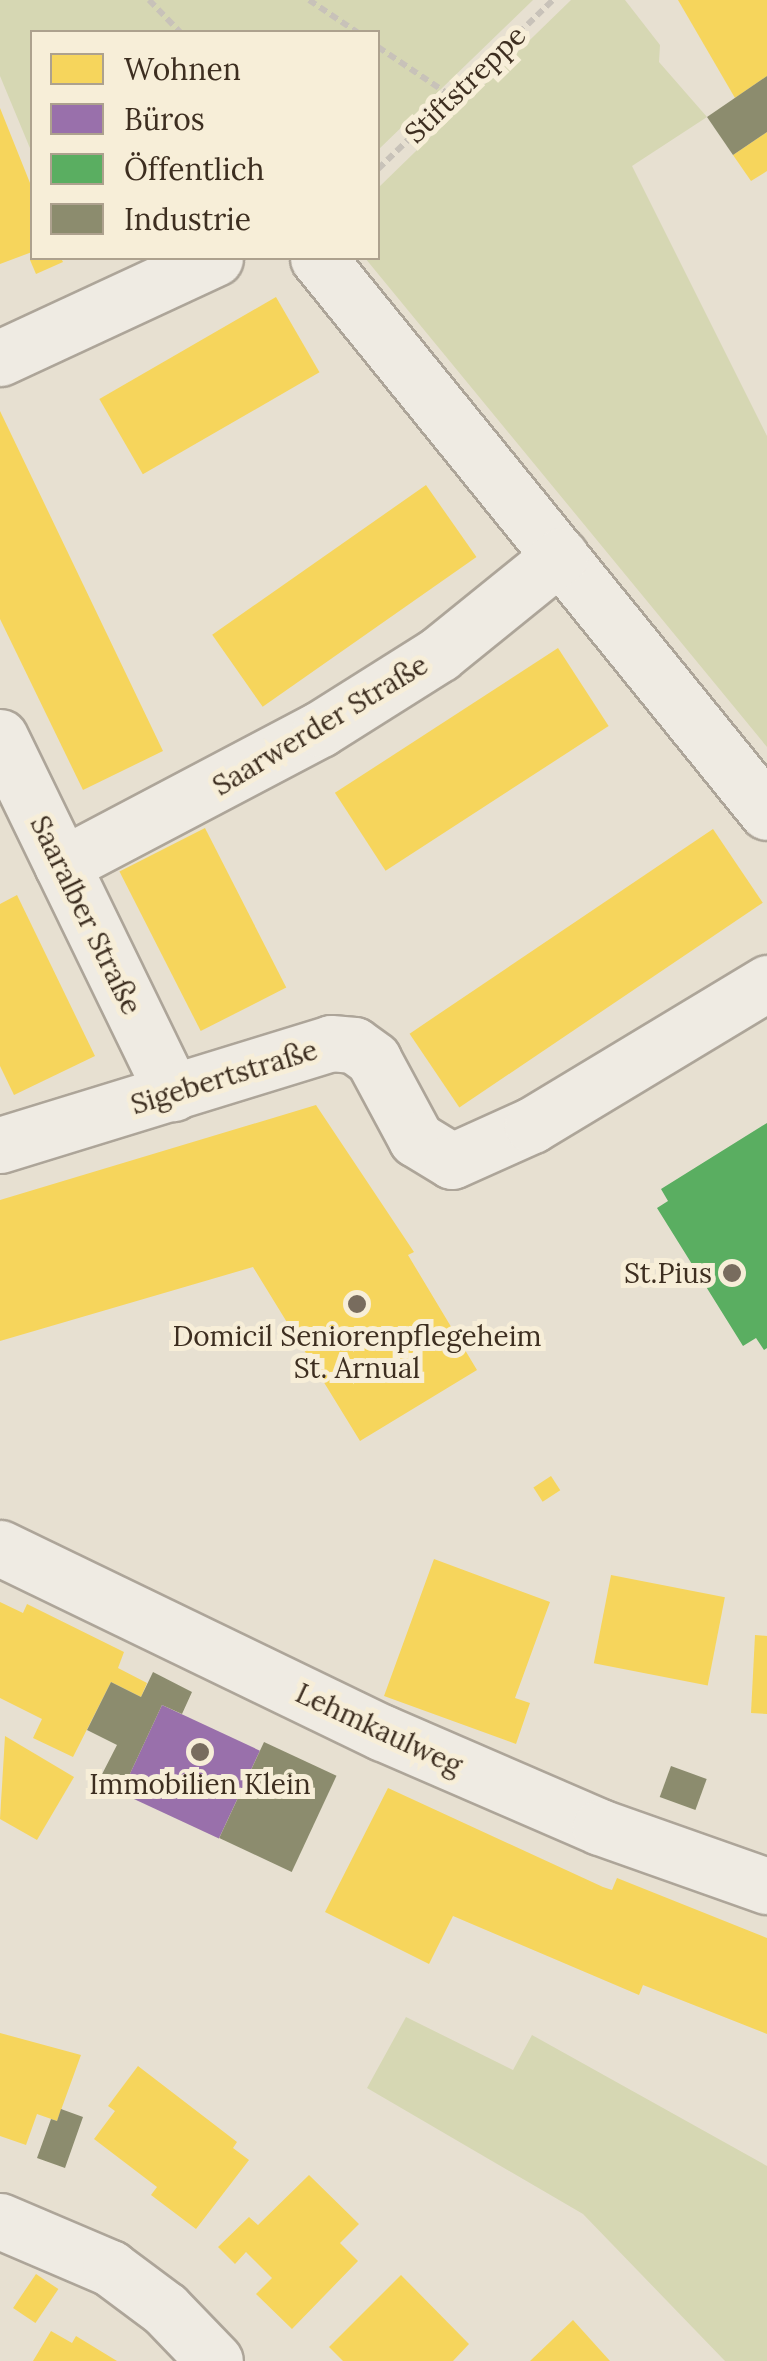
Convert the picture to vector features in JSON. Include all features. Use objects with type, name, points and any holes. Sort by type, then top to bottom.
[{"type":"street","points":[[0,358],[210,260]]},
{"type":"street","points":[[320,260],[767,812]]},
{"type":"street","name":"Saarwerder Straße","points":[[62,865],[335,720],[439,654],[560,556]]},
{"type":"street","name":"Saaralber Straße","points":[[0,738],[173,1093]]},
{"type":"street","name":"Sigebertstraße","points":[[0,1145],[331,1044],[354,1045],[374,1059],[416,1139],[452,1162],[532,1124],[767,983]]},
{"type":"street","name":"Lehmkaulweg","points":[[0,1548],[383,1734],[600,1826],[767,1886]]},
{"type":"street","points":[[0,2221],[110,2268],[165,2309],[215,2361]]},
{"type":"path","points":[[149,0],[178,30]]},
{"type":"path","points":[[309,0],[354,30]]},
{"type":"path","name":"Stiftstreppe","points":[[380,167],[553,0]]},
{"type":"path","points":[[380,47],[451,96]]},
{"type":"green space","points":[[0,0],[533,0],[380,148],[380,30],[30,30],[30,148],[0,76]]},
{"type":"green space","points":[[571,0],[625,0],[660,45],[659,62],[707,117],[632,166],[767,436],[767,747],[367,260],[380,260],[380,186]]},
{"type":"green space","points":[[406,2017],[513,2070],[532,2035],[767,2166],[767,2361],[725,2361],[583,2214],[367,2088]]},
{"type":"building: Wohnen","points":[[678,0],[767,0],[767,76],[735,98]]},
{"type":"building: Wohnen","points":[[0,108],[30,183],[30,253],[0,264]]},
{"type":"building: Wohnen","points":[[767,132],[767,171],[751,181],[733,155]]},
{"type":"building: Wohnen","points":[[30,260],[63,262],[36,274]]},
{"type":"building: Wohnen","points":[[276,297],[320,372],[143,474],[99,399]]},
{"type":"building: Wohnen","points":[[0,411],[163,751],[83,790],[0,619]]},
{"type":"building: Wohnen","points":[[426,485],[476,557],[263,707],[212,635]]},
{"type":"building: Wohnen","points":[[558,648],[609,726],[386,871],[335,793]]},
{"type":"building: Wohnen","points":[[205,828],[286,987],[201,1031],[119,872]]},
{"type":"building: Wohnen","points":[[713,829],[763,903],[459,1107],[410,1034]]},
{"type":"building: Wohnen","points":[[17,895],[95,1056],[14,1095],[0,1066],[0,904]]},
{"type":"building: Wohnen","name":"Domicil Seniorenpflegeheim St. Arnual","points":[[316,1105],[414,1252],[408,1255],[477,1370],[360,1441],[253,1267],[0,1341],[0,1200]]},
{"type":"building: Wohnen","points":[[551,1476],[560,1490],[543,1502],[533,1487]]},
{"type":"building: Wohnen","points":[[434,1559],[550,1602],[515,1698],[530,1703],[516,1744],[384,1696]]},
{"type":"building: Wohnen","points":[[611,1575],[725,1597],[708,1685],[594,1663]]},
{"type":"building: Wohnen","points":[[0,1602],[23,1613],[27,1604],[124,1652],[118,1668],[147,1683],[141,1697],[111,1682],[73,1757],[33,1738],[42,1719],[0,1698]]},
{"type":"building: Wohnen","points":[[755,1635],[767,1636],[767,1714],[751,1713]]},
{"type":"building: Wohnen","points":[[5,1736],[74,1777],[37,1840],[0,1819]]},
{"type":"building: Wohnen","points":[[388,1788],[603,1887],[612,1890],[617,1878],[767,1938],[767,2034],[643,1985],[639,1995],[453,1916],[429,1964],[325,1912]]},
{"type":"building: Wohnen","points":[[0,2033],[81,2055],[57,2121],[37,2114],[26,2145],[0,2136]]},
{"type":"building: Wohnen","points":[[138,2066],[237,2142],[233,2148],[249,2160],[196,2229],[151,2195],[157,2187],[94,2139],[115,2111],[108,2106]]},
{"type":"building: Wohnen","points":[[309,2175],[359,2224],[340,2243],[358,2261],[292,2329],[256,2294],[272,2278],[246,2252],[235,2264],[218,2247],[249,2217],[258,2225]]},
{"type":"building: Wohnen","points":[[36,2274],[58,2289],[35,2323],[13,2308]]},
{"type":"building: Wohnen","points":[[401,2275],[469,2344],[453,2361],[343,2361],[329,2347]]},
{"type":"building: Wohnen","points":[[573,2320],[610,2361],[530,2361]]},
{"type":"building: Wohnen","points":[[51,2331],[72,2343],[76,2336],[117,2361],[33,2361]]},
{"type":"building: Büros","points":[[162,1705],[260,1751],[219,1839],[121,1793]]},
{"type":"building: Öffentlich","name":"St.Pius","points":[[767,1123],[764,1350],[756,1338],[743,1346],[657,1208],[668,1201],[661,1189]]},
{"type":"building: Industrie","points":[[767,76],[767,132],[733,155],[707,117]]},
{"type":"building: Industrie","points":[[153,1672],[192,1692],[182,1714],[162,1705],[121,1793],[98,1782],[117,1745],[87,1730],[111,1682],[141,1697]]},
{"type":"building: Industrie","points":[[264,1742],[337,1776],[292,1872],[219,1838]]},
{"type":"building: Industrie","points":[[671,1766],[707,1779],[695,1810],[660,1797]]},
{"type":"building: Industrie","points":[[61,2109],[83,2117],[65,2168],[37,2158],[51,2119],[57,2121]]},
{"type":"place","name":"St.Pius","points":[[732,1273]]},
{"type":"place","name":"Domicil Seniorenpflegeheim St. Arnual","points":[[357,1304]]},
{"type":"place","name":"Immobilien Klein","points":[[200,1752]]}]
